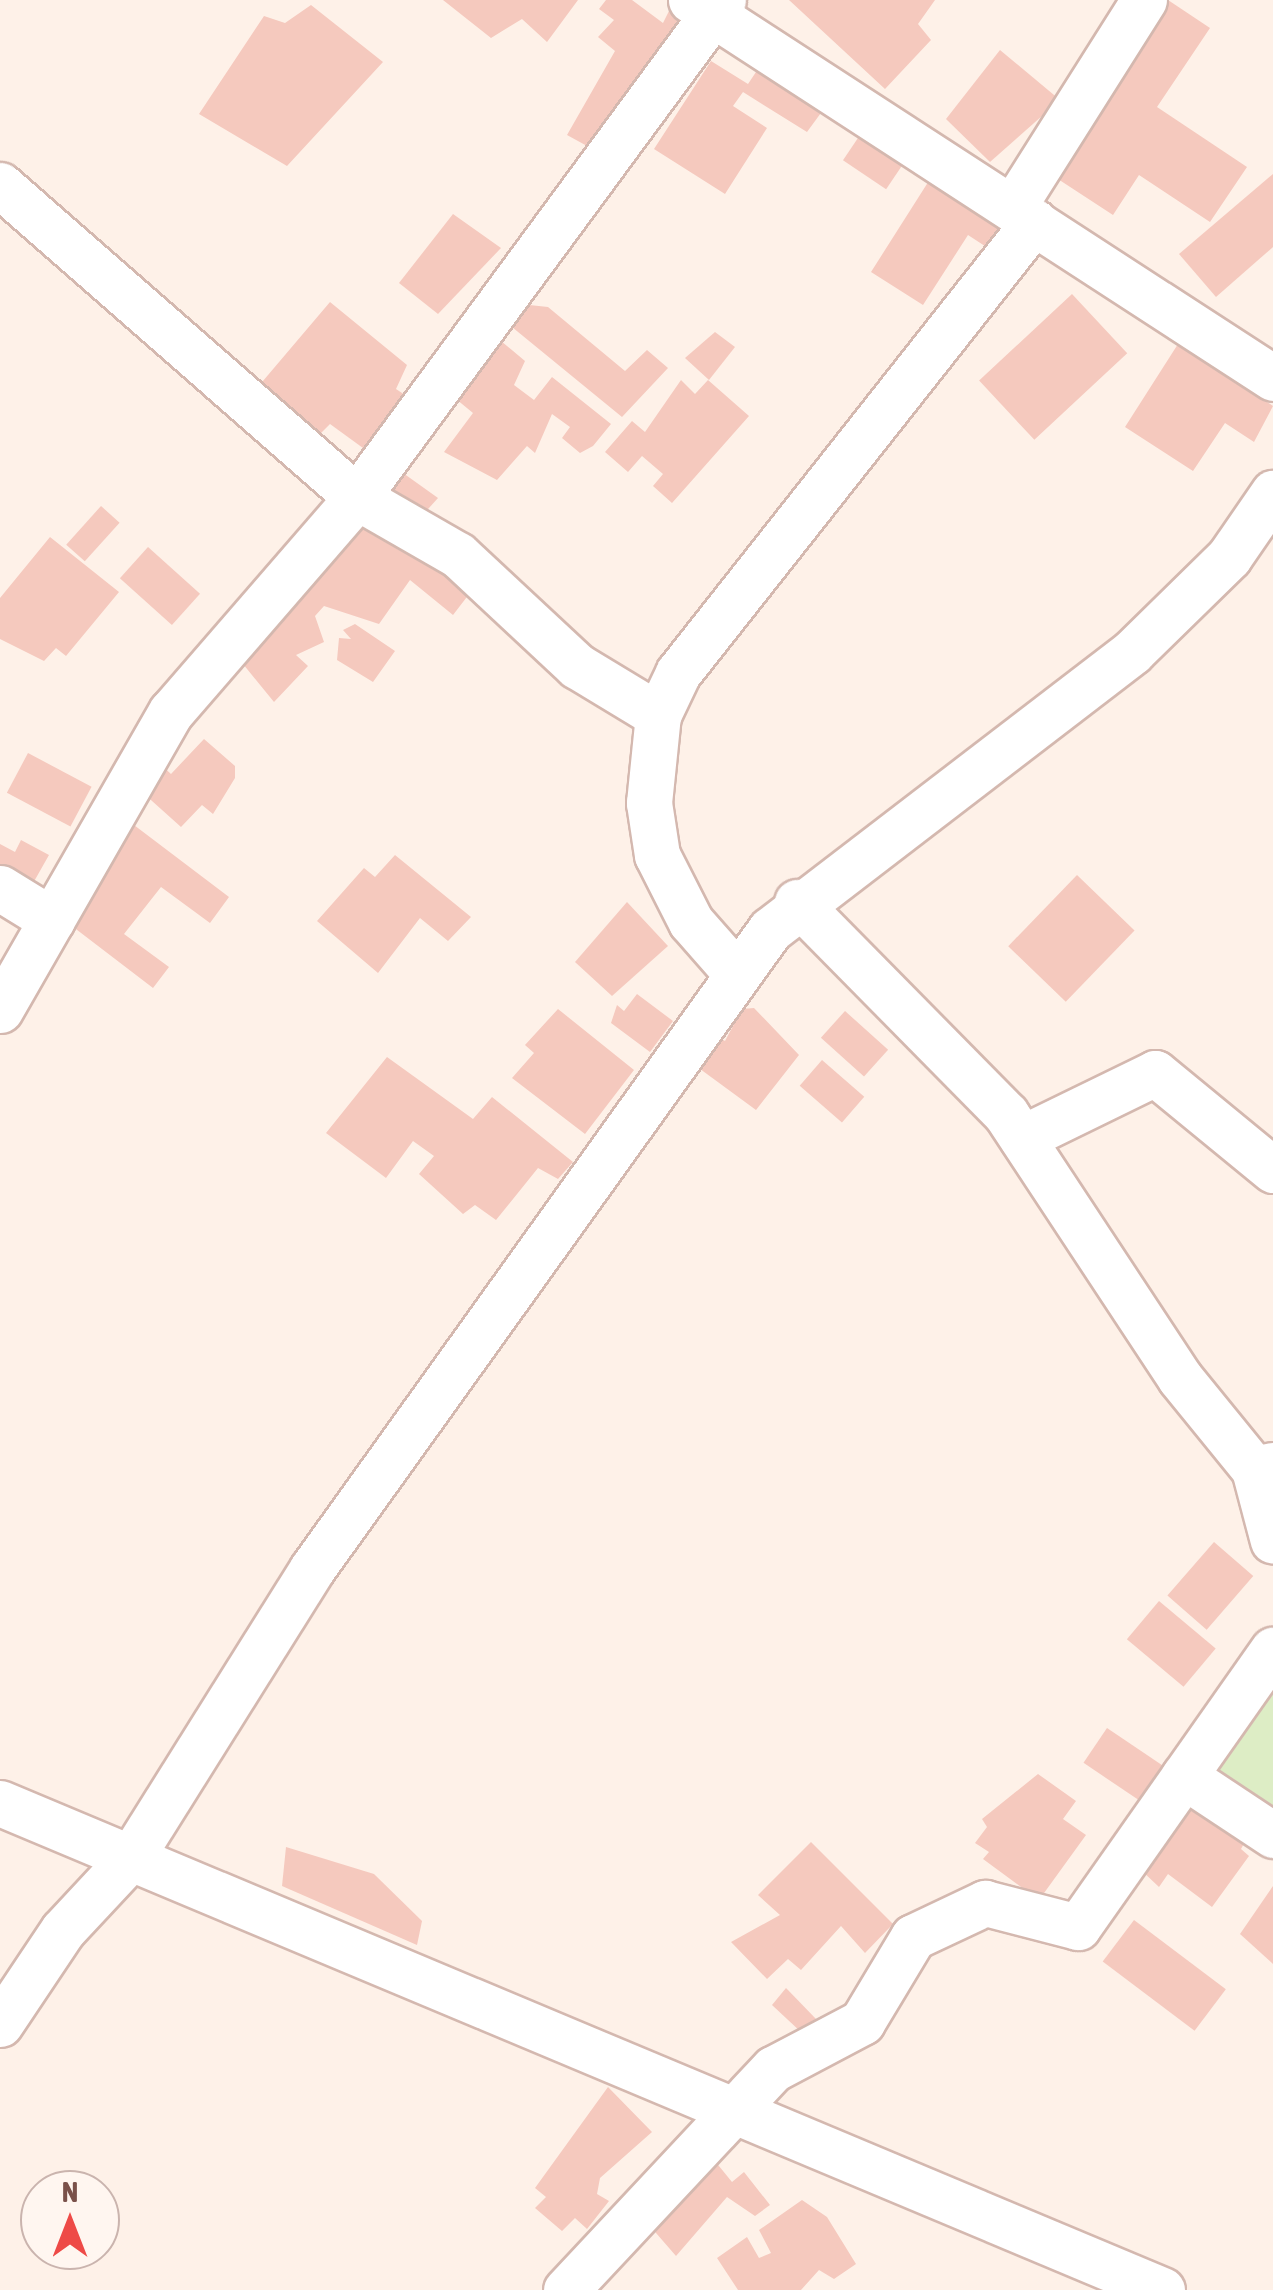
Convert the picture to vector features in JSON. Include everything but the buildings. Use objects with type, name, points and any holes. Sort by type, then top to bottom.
[{"type":"street","points":[[736,974],[691,922],[656,856],[649,803],[658,715],[678,673],[1024,215],[1144,0]]},
{"type":"street","points":[[0,1010],[171,712],[357,496],[708,5],[1273,378]]},
{"type":"street","points":[[0,185],[357,496],[458,555],[578,666],[658,715]]},
{"type":"street","points":[[0,2024],[63,1930],[132,1856],[312,1569],[736,974],[797,902],[1132,652],[1228,557],[1273,493]]},
{"type":"street","points":[[0,888],[52,920]]},
{"type":"street","points":[[797,902],[919,1018],[1022,1138],[1180,1378],[1263,1467],[1273,1541]]},
{"type":"street","points":[[1022,1138],[1155,1074],[1273,1170]]},
{"type":"street","points":[[566,2290],[728,2111],[772,2069],[862,2022],[913,1937],[985,1903],[1078,1927],[1273,1650]]},
{"type":"street","points":[[1184,1776],[1273,1835]]},
{"type":"street","points":[[0,1802],[728,2111],[1162,2290]]},
{"type":"green space","points":[[1273,1650],[1273,1835],[1184,1776]]}]
